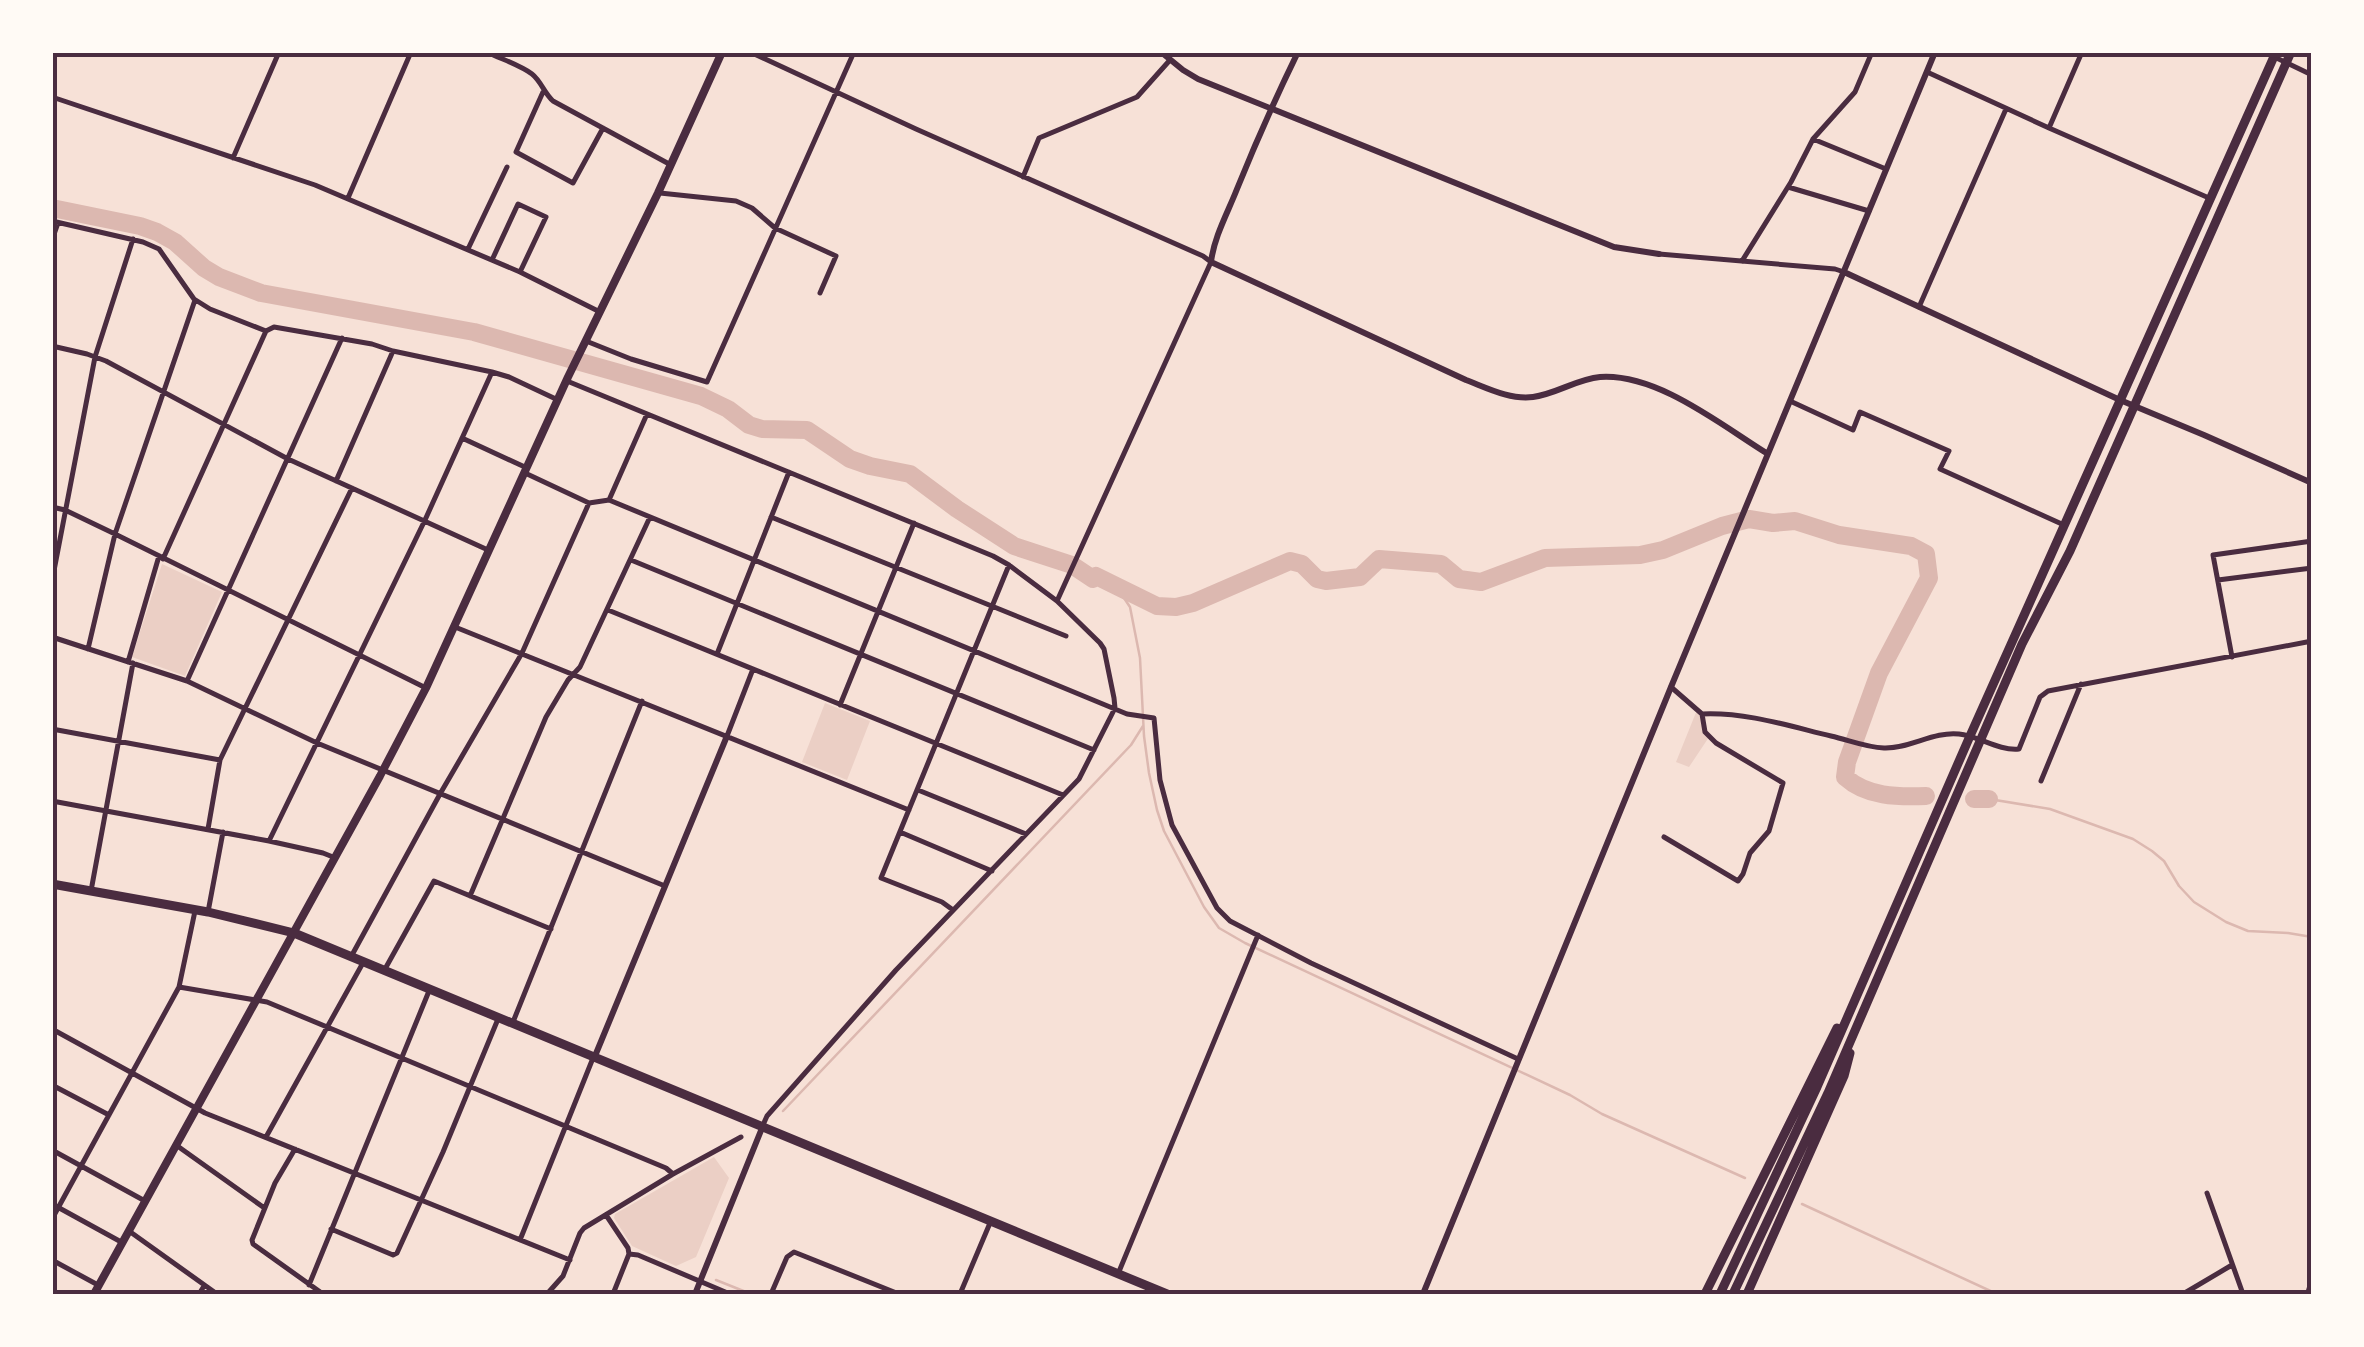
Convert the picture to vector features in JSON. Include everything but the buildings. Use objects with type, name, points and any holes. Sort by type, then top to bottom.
[{"type":"highway","points":[[1720,1294],[1975,737],[2070,551],[2292,52]]},
{"type":"highway","points":[[1734,1294],[1828,1093],[2064,525],[2271,54]]},
{"type":"highway","points":[[52,884],[208,912],[294,933],[1168,1294]]},
{"type":"highway","points":[[1706,1294],[1818,1062],[1863,980]]},
{"type":"highway","points":[[1747,1294],[1844,1076],[1862,1012]]},
{"type":"main road","points":[[96,1290],[426,688],[722,52]]},
{"type":"street","points":[[233,158],[278,52]]},
{"type":"street","points":[[348,198],[411,52]]},
{"type":"street","points":[[487,52],[530,72],[552,101],[670,165]]},
{"type":"street","points":[[750,52],[1498,393],[1534,397],[1600,378],[1626,379],[1683,402],[1768,454]]},
{"type":"street","points":[[585,343],[707,382],[854,52]]},
{"type":"street","points":[[1161,52],[1198,79],[1614,247],[1844,272],[2120,400],[2312,483]]},
{"type":"street","points":[[1057,601],[1211,262],[1218,235],[1270,108],[1298,52]]},
{"type":"street","points":[[1742,261],[1814,140],[1854,92],[1872,52]]},
{"type":"street","points":[[1423,1294],[1935,52]]},
{"type":"street","points":[[2048,128],[2082,52]]},
{"type":"street","points":[[2271,54],[2312,75]]},
{"type":"street","points":[[1023,177],[1039,138],[1138,97],[1170,60]]},
{"type":"street","points":[[1927,72],[2209,198]]},
{"type":"street","points":[[543,92],[516,152],[573,183],[603,128]]},
{"type":"street","points":[[52,98],[348,198],[520,272],[600,312]]},
{"type":"street","points":[[1918,307],[2006,109]]},
{"type":"street","points":[[1814,140],[1886,170]]},
{"type":"street","points":[[468,249],[506,166]]},
{"type":"street","points":[[1788,187],[1869,211]]},
{"type":"street","points":[[658,193],[736,200],[775,228],[836,256],[820,293]]},
{"type":"street","points":[[492,260],[518,204],[546,217],[520,272]]},
{"type":"street","points":[[52,240],[55,222],[133,239],[159,249],[196,300],[266,331]]},
{"type":"street","points":[[52,581],[95,357],[133,239]]},
{"type":"street","points":[[88,649],[115,534],[196,300]]},
{"type":"street","points":[[90,891],[130,662],[161,557],[266,331],[274,327],[342,338],[492,372],[558,400]]},
{"type":"street","points":[[187,681],[342,338]]},
{"type":"street","points":[[52,346],[95,357],[288,459],[490,551]]},
{"type":"street","points":[[336,480],[393,351]]},
{"type":"street","points":[[269,840],[425,520],[492,372]]},
{"type":"street","points":[[568,379],[1009,564],[1057,601],[1104,649],[1114,708],[1078,779],[1064,796],[896,970],[766,1116],[695,1294]]},
{"type":"street","points":[[1790,402],[1852,430],[1860,412],[1949,450],[1940,470],[2064,525]]},
{"type":"street","points":[[609,500],[647,414]]},
{"type":"street","points":[[462,438],[589,503],[609,500],[1114,708],[1154,718],[1160,780],[1172,825],[1217,908],[1230,922],[1517,1062]]},
{"type":"street","points":[[716,654],[789,472]]},
{"type":"street","points":[[208,829],[220,760],[352,488]]},
{"type":"street","points":[[352,955],[522,654],[589,503]]},
{"type":"street","points":[[52,508],[65,510],[115,534],[426,688]]},
{"type":"street","points":[[470,896],[546,717],[580,667],[650,517]]},
{"type":"street","points":[[771,517],[1066,636]]},
{"type":"street","points":[[840,705],[914,523]]},
{"type":"street","points":[[2232,656],[2213,555],[2312,541]]},
{"type":"street","points":[[631,560],[1094,750]]},
{"type":"street","points":[[953,910],[881,878],[1009,564]]},
{"type":"street","points":[[2218,580],[2312,568]]},
{"type":"street","points":[[608,610],[1064,796]]},
{"type":"street","points":[[455,627],[909,810]]},
{"type":"street","points":[[52,638],[187,681],[317,743],[665,886]]},
{"type":"street","points":[[1702,714],[1731,713],[1890,749],[1954,733],[2010,750],[2018,749],[2040,697],[2048,691],[2312,641]]},
{"type":"street","points":[[520,1240],[753,669]]},
{"type":"street","points":[[2041,782],[2080,684]]},
{"type":"street","points":[[1664,836],[1738,881],[1750,853],[1769,830],[1783,783],[1716,744],[1705,732],[1702,714],[1671,687]]},
{"type":"street","points":[[513,1022],[642,701]]},
{"type":"street","points":[[52,728],[220,760]]},
{"type":"street","points":[[917,790],[1026,834]]},
{"type":"street","points":[[52,801],[269,840],[334,858]]},
{"type":"street","points":[[208,912],[223,832]]},
{"type":"street","points":[[900,832],[992,871]]},
{"type":"street","points":[[385,969],[434,881],[551,929]]},
{"type":"street","points":[[52,1219],[179,987],[196,910]]},
{"type":"street","points":[[1118,1274],[1257,937]]},
{"type":"street","points":[[266,1138],[364,960]]},
{"type":"street","points":[[179,987],[267,1002],[673,1174]]},
{"type":"street","points":[[309,1284],[431,988]]},
{"type":"street","points":[[331,1229],[393,1255],[397,1253],[499,1016]]},
{"type":"street","points":[[52,1029],[196,1108],[570,1260]]},
{"type":"street","points":[[52,1085],[110,1115]]},
{"type":"street","points":[[546,1294],[562,1276],[580,1233],[741,1136]]},
{"type":"street","points":[[176,1145],[264,1208]]},
{"type":"street","points":[[295,1149],[275,1183],[252,1240],[323,1294]]},
{"type":"street","points":[[52,1150],[145,1201]]},
{"type":"street","points":[[2207,1193],[2243,1294]]},
{"type":"street","points":[[56,1206],[123,1243]]},
{"type":"street","points":[[606,1215],[629,1254],[613,1294]]},
{"type":"street","points":[[960,1294],[991,1220]]},
{"type":"street","points":[[129,1231],[216,1294]]},
{"type":"street","points":[[771,1294],[787,1257],[794,1252],[899,1294]]},
{"type":"street","points":[[629,1254],[730,1294]]},
{"type":"street","points":[[52,1260],[96,1290]]},
{"type":"street","points":[[2183,1294],[2232,1265]]},
{"type":"street","points":[[2308,1294],[2312,1281]]},
{"type":"street","points":[[199,1294],[204,1286]]},
{"type":"shaded area","points":[[162,564],[222,592],[185,676],[132,657]]},
{"type":"shaded area","points":[[825,703],[870,721],[847,780],[802,762]]},
{"type":"shaded area","points":[[1697,710],[1709,737],[1689,767],[1676,762]]},
{"type":"shaded area","points":[[714,1157],[729,1178],[696,1257],[676,1266],[632,1246],[615,1214]]},
{"type":"waterway","points":[[52,208],[157,232],[219,277],[261,293],[474,332],[701,396],[762,429],[807,430],[850,459],[910,474],[1014,546],[1072,565],[1093,579],[1096,576],[1157,606],[1193,603],[1290,561],[1302,564],[1317,579],[1326,581],[1360,577],[1379,559],[1441,564],[1459,579],[1481,582],[1545,558],[1640,555],[1663,550],[1749,519],[1795,521],[1839,535],[1911,546],[1926,554],[1929,578],[1879,673],[1845,777],[1873,792],[1926,796]]},
{"type":"waterway","points":[[1093,579],[1120,592],[1130,607],[1140,658],[1144,736],[1157,810],[1164,831],[1219,928],[1570,1095],[1602,1114],[1745,1178]]},
{"type":"waterway","points":[[783,1111],[1131,745],[1143,726]]},
{"type":"waterway","points":[[1974,799],[1989,799]]},
{"type":"waterway","points":[[1989,799],[2050,809],[2133,839],[2164,861],[2194,902],[2226,922],[2248,931],[2312,937]]},
{"type":"waterway","points":[[1802,1204],[1997,1294]]},
{"type":"waterway","points":[[716,1280],[751,1294]]}]
